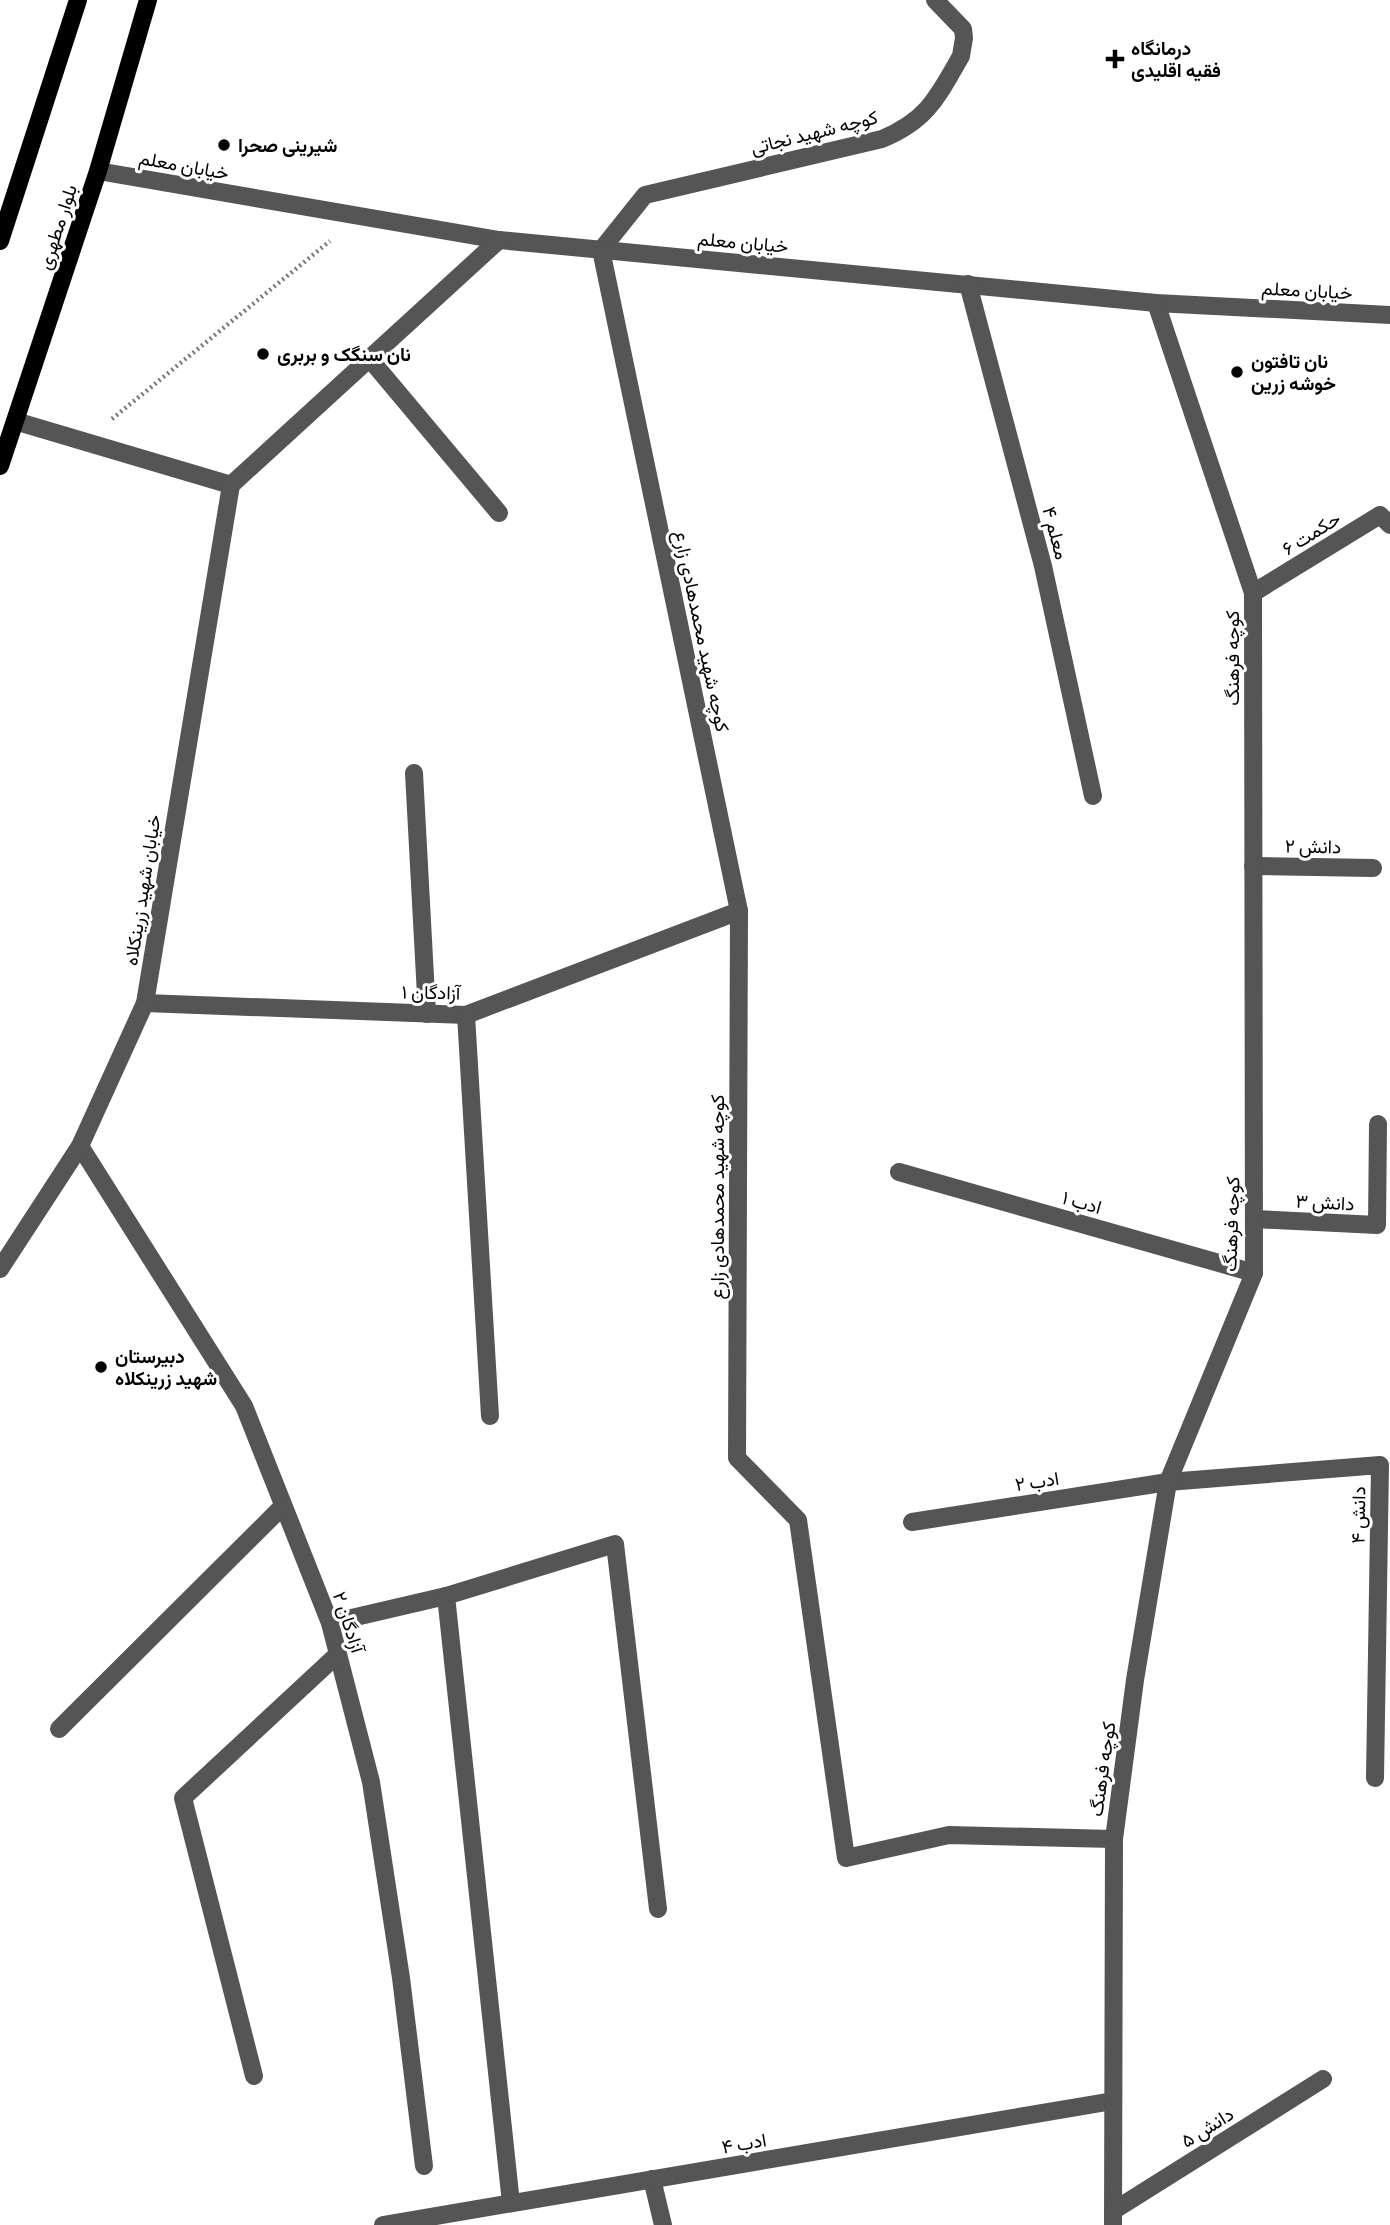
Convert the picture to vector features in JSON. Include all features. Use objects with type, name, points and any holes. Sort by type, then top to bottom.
[{"type":"main road","points":[[0,241],[78,0]]},
{"type":"main road","name":"بلوار مطهری","points":[[0,466],[98,172],[148,0]]},
{"type":"street","name":"کوچه شهید نجاتی","points":[[601,250],[645,195],[882,139],[906,129],[933,103],[963,48],[963,29],[935,0]]},
{"type":"street","name":"خیابان معلم","points":[[98,172],[499,240],[1156,303],[1390,315]]},
{"type":"street","points":[[15,421],[232,485],[499,240]]},
{"type":"street","name":"کوچه شهید محمدهادی زارع","points":[[601,250],[739,911],[737,1458],[798,1520],[846,1858],[950,1835],[1114,1839]]},
{"type":"street","name":"معلم ۴","points":[[968,284],[1043,566],[1093,796]]},
{"type":"street","name":"کوچه فرهنگ","points":[[1113,2218],[1114,1839],[1135,1680],[1168,1482],[1254,1273],[1253,593],[1156,303]]},
{"type":"street","points":[[369,358],[499,513]]},
{"type":"street","name":"خیابان شهید زرینکلاه","points":[[0,1269],[80,1146],[145,1003],[232,485]]},
{"type":"street","name":"حکمت ۶","points":[[1253,593],[1380,515],[1390,525]]},
{"type":"street","points":[[414,773],[427,1014]]},
{"type":"street","name":"دانش ۲","points":[[1253,866],[1373,868]]},
{"type":"street","name":"آزادگان ۱","points":[[145,1003],[466,1015],[739,911]]},
{"type":"street","points":[[466,1015],[490,1416]]},
{"type":"street","name":"دانش ۳","points":[[1254,1219],[1377,1225],[1378,1124]]},
{"type":"street","name":"آزادگان ۲","points":[[80,1146],[244,1406],[330,1623],[371,1782],[401,1978],[424,2166]]},
{"type":"street","name":"ادب ۱","points":[[899,1172],[1254,1273]]},
{"type":"street","name":"دانش ۴","points":[[1168,1482],[1380,1465],[1375,1778]]},
{"type":"street","name":"ادب ۲","points":[[912,1522],[1168,1482]]},
{"type":"street","points":[[59,1729],[284,1506]]},
{"type":"street","points":[[330,1623],[446,1596],[615,1544],[658,1909]]},
{"type":"street","points":[[446,1596],[511,2203]]},
{"type":"street","points":[[254,2076],[183,1798],[338,1654]]},
{"type":"street","name":"دانش ۵","points":[[1113,2218],[1323,2079]]},
{"type":"street","name":"ادب ۴","points":[[383,2225],[1113,2101]]},
{"type":"street","points":[[652,2179],[663,2225]]},
{"type":"path","points":[[85,442],[361,216]]},
{"type":"place","name":"درمانگاه فقیه اقلیدی","points":[[1115,59]]},
{"type":"place","name":"شیرینی صحرا","points":[[224,145]]},
{"type":"place","name":"نان سنگک و بربری","points":[[263,354]]},
{"type":"place","name":"نان تافتون خوشه زرین","points":[[1237,372]]},
{"type":"place","name":"دبیرستان شهید زرینکلاه","points":[[101,1367]]}]
